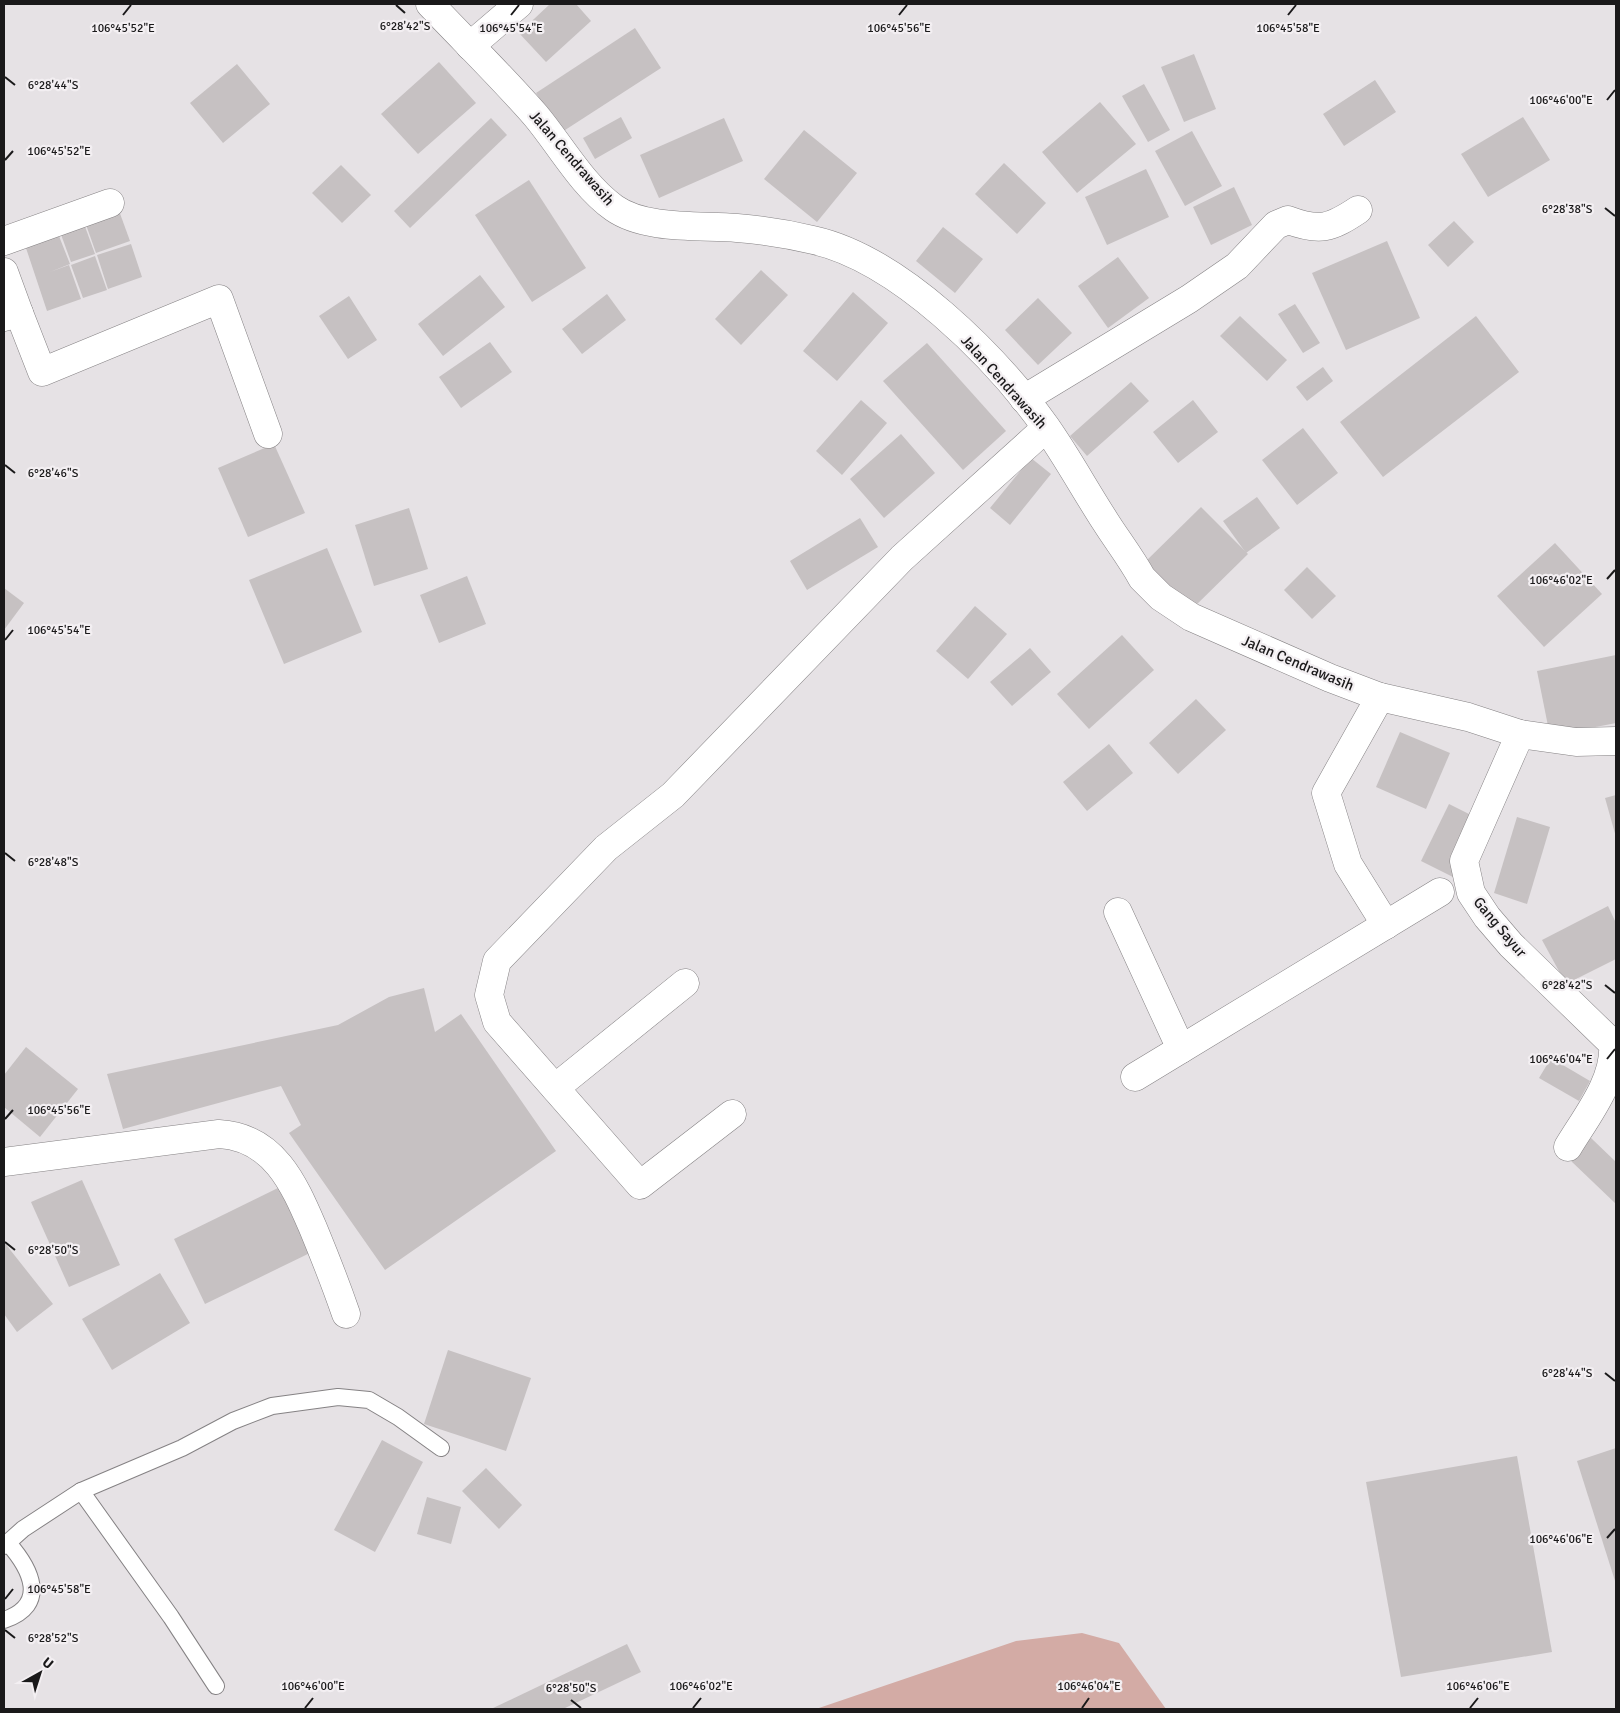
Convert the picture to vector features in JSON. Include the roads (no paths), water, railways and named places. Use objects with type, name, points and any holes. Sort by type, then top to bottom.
[{"type":"street","name":"Jalan Cendrawasih","points":[[430,4],[505,82],[581,173],[614,208],[628,216],[646,220],[771,233],[813,240],[842,249],[872,262],[921,297],[988,359],[1024,399],[1046,428],[1142,578],[1161,598],[1191,617],[1304,667],[1380,697],[1468,717],[1520,734],[1576,742],[1616,741]]},
{"type":"street","points":[[470,46],[519,4]]},
{"type":"street","points":[[4,241],[110,204]]},
{"type":"street","points":[[1024,399],[1189,300],[1237,266],[1276,225],[1288,220],[1307,227],[1325,228],[1340,222],[1358,210]]},
{"type":"street","points":[[4,272],[11,315],[42,372],[220,299],[268,434]]},
{"type":"street","points":[[732,1114],[640,1185],[498,1022],[489,995],[497,961],[606,848],[673,795],[902,558],[1046,428]]},
{"type":"street","points":[[1380,697],[1326,792],[1348,864],[1386,925]]},
{"type":"street","name":"Gang Sayur","points":[[1520,734],[1464,862],[1471,893],[1487,917],[1511,945],[1613,1044],[1614,1059],[1605,1083],[1568,1147]]},
{"type":"street","points":[[1136,1077],[1440,892]]},
{"type":"street","points":[[1118,912],[1181,1049]]},
{"type":"street","points":[[556,1088],[685,983]]},
{"type":"street","points":[[4,1162],[219,1134],[242,1137],[267,1152],[282,1168],[295,1187],[326,1258],[346,1314]]},
{"type":"lane","points":[[4,1620],[16,1616],[26,1606],[31,1596],[31,1576],[20,1557],[6,1544],[23,1529],[81,1491],[182,1448],[233,1421],[272,1406],[338,1397],[368,1400],[398,1417],[441,1448]]},
{"type":"lane","points":[[81,1491],[171,1617],[216,1686]]}]
